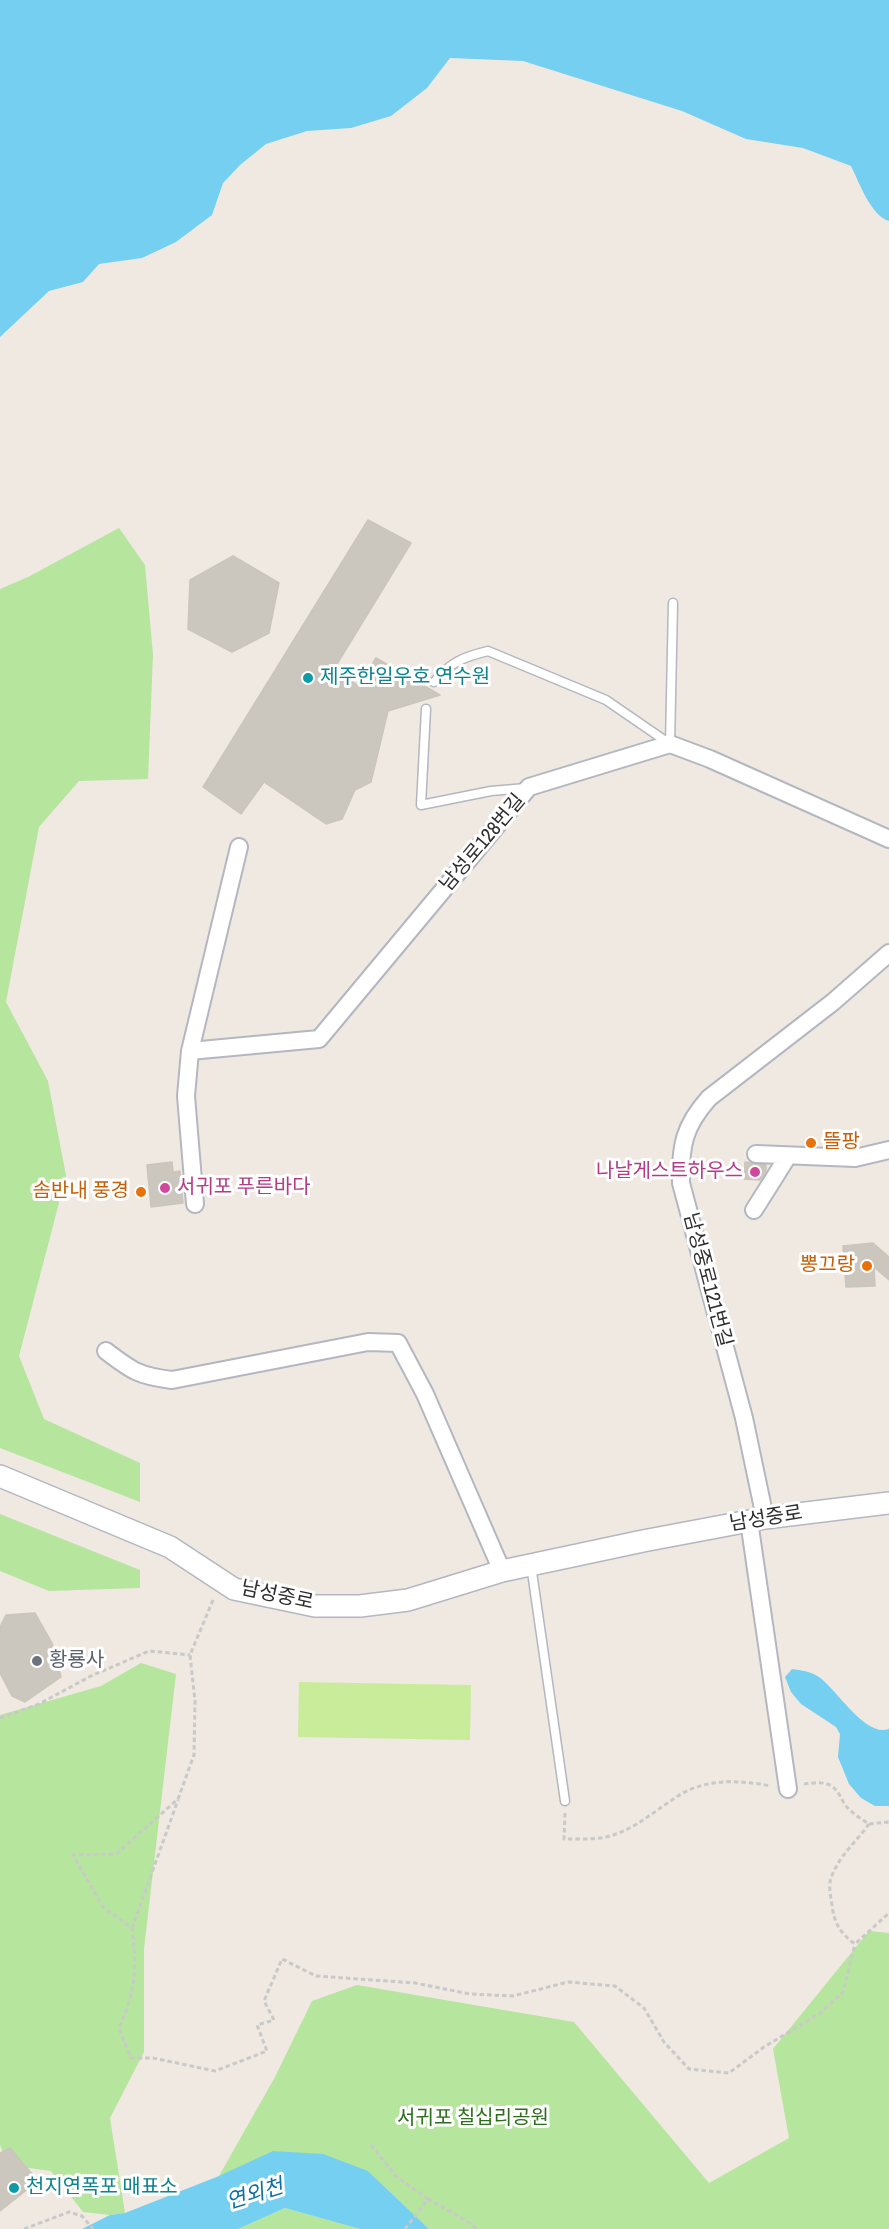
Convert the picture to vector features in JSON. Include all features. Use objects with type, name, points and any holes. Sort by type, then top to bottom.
[{"type":"street","name":"남성로128번길","points":[[190,1051],[320,1039],[529,787],[670,744]]},
{"type":"street","points":[[670,744],[710,759],[889,839]]},
{"type":"street","points":[[195,1204],[186,1096],[190,1051],[239,847]]},
{"type":"street","name":"남성중로121번길","points":[[788,1789],[744,1418],[681,1183],[682,1143],[695,1114],[709,1098],[833,1002],[889,953]]},
{"type":"street","points":[[756,1154],[855,1158],[889,1150]]},
{"type":"street","points":[[754,1210],[788,1156]]},
{"type":"street","points":[[106,1351],[132,1371],[149,1377],[172,1380],[368,1342],[398,1343],[425,1394],[502,1571]]},
{"type":"street","name":"남성중로","points":[[0,1476],[170,1547],[234,1589],[315,1606],[360,1606],[408,1600],[502,1571],[643,1541],[757,1520],[889,1503]]},
{"type":"lane","points":[[670,744],[673,603]]},
{"type":"lane","points":[[435,682],[446,667],[457,660],[488,651],[606,700],[670,744]]},
{"type":"lane","points":[[426,709],[422,805],[491,791],[529,787]]},
{"type":"lane","points":[[531,1565],[566,1801]]},
{"type":"path","points":[[213,1600],[190,1655],[195,1701],[194,1755],[132,1928],[136,1963],[131,2001],[119,2028],[131,2058],[153,2058],[214,2071],[267,2051],[257,2025],[274,2020],[264,2001],[282,1959],[316,1976],[415,1983],[470,1994],[513,1996],[568,1982],[615,1986],[644,2007],[664,2042],[689,2069],[729,2073],[764,2047],[819,2014],[843,1992],[855,1944],[889,1913]]},
{"type":"path","points":[[0,1718],[39,1704],[91,1676],[149,1651],[190,1655]]},
{"type":"path","points":[[566,1801],[564,1839],[609,1836],[703,1784],[725,1781],[788,1789],[821,1782],[837,1790],[843,1803],[869,1824],[889,1822]]},
{"type":"path","points":[[132,1928],[103,1907],[73,1855],[116,1854],[178,1799]]},
{"type":"path","points":[[855,1944],[844,1936],[836,1924],[830,1883],[842,1858],[869,1824]]},
{"type":"path","points":[[371,2145],[396,2176],[477,2229]]},
{"type":"path","points":[[405,2229],[428,2199]]},
{"type":"path","points":[[24,2229],[69,2212],[82,2216],[93,2229]]},
{"type":"green space","points":[[119,528],[145,565],[153,655],[148,779],[79,781],[39,827],[6,1002],[48,1081],[66,1176],[19,1356],[44,1419],[140,1463],[140,1502],[0,1448],[0,589],[28,577]]},
{"type":"green space","points":[[0,1514],[140,1570],[140,1588],[49,1591],[0,1571]]},
{"type":"green space","points":[[141,1663],[176,1674],[144,1949],[144,2052],[110,2118],[125,2213],[110,2215],[83,2212],[51,2171],[8,2165],[0,2145],[0,1715],[101,1686]]},
{"type":"green space","points":[[299,1682],[471,1685],[470,1740],[298,1737]]},
{"type":"green space","name":"서귀포 칠십리공원","points":[[869,1931],[889,1933],[889,2229],[429,2229],[368,2171],[219,2176],[275,2077],[312,2001],[357,1985],[574,2022],[709,2183],[789,2138],[773,2049]]},
{"type":"green space","points":[[285,2208],[360,2229],[238,2229]]},
{"type":"water","points":[[0,0],[889,0],[889,221],[871,206],[851,166],[803,148],[746,139],[682,111],[523,61],[450,58],[427,88],[391,116],[351,128],[307,131],[266,144],[240,165],[223,183],[212,215],[176,242],[142,258],[99,264],[83,282],[49,291],[0,337]]},
{"type":"water","points":[[792,1669],[816,1675],[861,1720],[880,1730],[889,1729],[889,1806],[875,1806],[861,1798],[849,1784],[838,1757],[840,1734],[836,1727],[801,1704],[791,1692],[785,1677]]},
{"type":"water","name":"연외천","points":[[273,2151],[323,2154],[368,2171],[429,2229],[360,2229],[285,2208],[238,2229],[82,2229],[110,2215],[125,2213],[219,2176]]},
{"type":"building","name":"제주한일우호 연수원","points":[[368,520],[411,543],[334,669],[359,686],[376,658],[440,695],[388,711],[371,782],[355,790],[342,819],[326,824],[264,782],[241,814],[203,787]]},
{"type":"building","points":[[233,556],[279,583],[269,633],[232,652],[188,629],[190,580]]},
{"type":"building","name":"서귀포 푸른바다","points":[[172,1162],[173,1172],[180,1171],[183,1203],[151,1207],[147,1165]]},
{"type":"building","name":"나날게스트하우스","points":[[745,1162],[766,1165],[766,1171],[760,1180],[744,1179]]},
{"type":"building","name":"뽕끄랑","points":[[873,1243],[889,1257],[889,1280],[874,1267],[875,1286],[846,1287],[843,1246]]},
{"type":"building","points":[[35,1613],[52,1643],[61,1677],[25,1702],[12,1696],[0,1673],[0,1627],[6,1615]]},
{"type":"building","name":"천지연폭포 매표소","points":[[10,2148],[38,2181],[0,2211],[0,2153]]},
{"type":"place","name":"제주한일우호 연수원","points":[[308,678]]},
{"type":"place","name":"뜰팡","points":[[811,1143]]},
{"type":"place","name":"나날게스트하우스","points":[[755,1172]]},
{"type":"place","name":"서귀포 푸른바다","points":[[165,1188]]},
{"type":"place","name":"솜반내 풍경","points":[[141,1192]]},
{"type":"place","name":"뽕끄랑","points":[[867,1266]]},
{"type":"place","name":"황룡사","points":[[37,1661]]},
{"type":"place","name":"천지연폭포 매표소","points":[[14,2188]]}]
